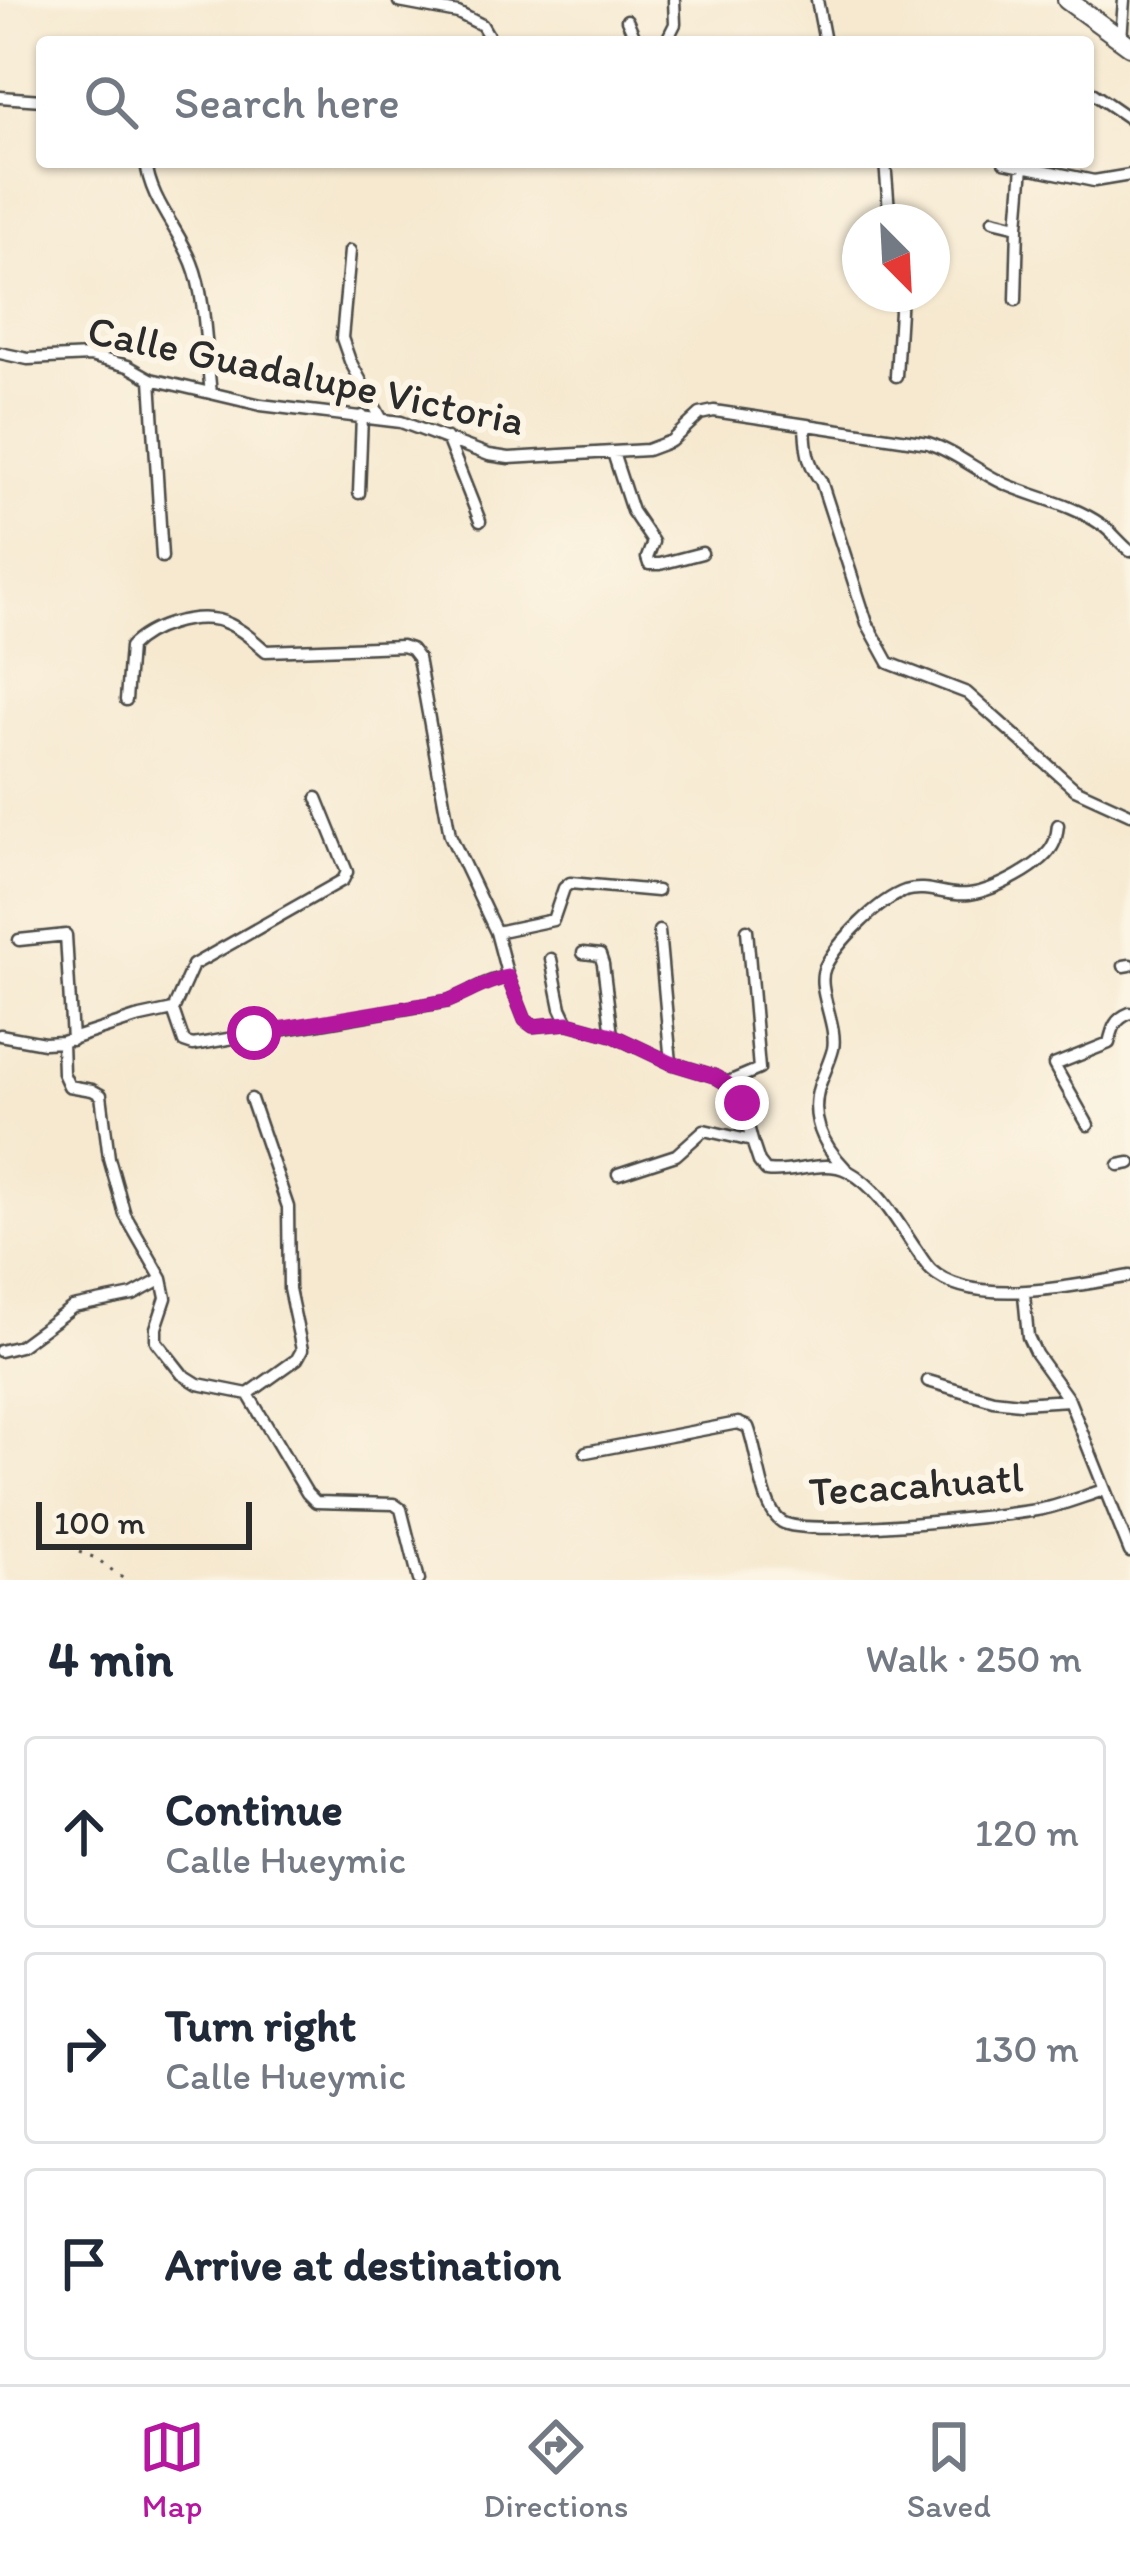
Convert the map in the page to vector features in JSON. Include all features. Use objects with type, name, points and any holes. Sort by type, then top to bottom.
[{"type":"main road","points":[[1072,2],[1125,43]]},
{"type":"street","points":[[670,36],[675,24],[674,0]]},
{"type":"street","points":[[817,0],[824,36]]},
{"type":"street","points":[[1124,0],[1125,43]]},
{"type":"street","points":[[399,2],[458,14],[482,25],[488,36]]},
{"type":"street","points":[[626,20],[634,36]]},
{"type":"street","points":[[1094,94],[1130,119]]},
{"type":"street","points":[[0,97],[36,100]]},
{"type":"street","points":[[147,168],[148,181],[197,279],[211,393]]},
{"type":"street","points":[[886,168],[888,204]]},
{"type":"street","points":[[1016,299],[1023,168]]},
{"type":"street","points":[[1032,168],[1094,181],[1130,176]]},
{"type":"street","points":[[992,220],[1018,226]]},
{"type":"street","points":[[350,251],[342,338],[381,418]]},
{"type":"street","points":[[896,376],[900,312]]},
{"type":"street","name":"Calle Guadalupe Victoria","points":[[0,353],[28,359],[90,356],[128,366],[152,379],[261,405],[381,418],[509,458],[647,450],[670,441],[700,414],[714,412],[928,442],[1003,483],[1087,516],[1107,527],[1130,551]]},
{"type":"street","points":[[152,379],[162,557]]},
{"type":"street","points":[[359,493],[362,416]]},
{"type":"street","points":[[805,426],[806,451],[821,481],[867,623],[889,662],[967,693],[1075,789],[1130,814]]},
{"type":"street","points":[[447,438],[480,521]]},
{"type":"street","points":[[613,453],[632,511],[653,542],[649,564],[702,553]]},
{"type":"street","points":[[126,700],[130,647],[141,635],[186,621],[217,620],[243,632],[266,651],[411,649],[418,658],[450,835],[496,932],[525,1020],[533,1026],[568,1023],[612,1035],[726,1083],[742,1103],[766,1171],[845,1169]]},
{"type":"street","points":[[317,797],[346,872],[343,880],[193,964],[173,1010],[184,1042],[194,1045],[448,1001],[508,977]]},
{"type":"street","points":[[1058,825],[1054,845],[1038,863],[989,889],[967,895],[929,888],[905,891],[877,905],[824,969],[822,982],[834,1046],[817,1091],[816,1117],[828,1151],[887,1207],[933,1272],[957,1285],[1024,1294],[1130,1276]]},
{"type":"street","points":[[496,932],[553,920],[570,883],[657,891]]},
{"type":"street","points":[[726,1083],[759,1070],[747,930]]},
{"type":"street","points":[[659,931],[671,1063]]},
{"type":"street","points":[[19,940],[66,935],[63,1073],[69,1086],[101,1095],[125,1215],[162,1279],[166,1298],[156,1341],[182,1374],[198,1384],[248,1394],[297,1359],[302,1350],[289,1289],[288,1207],[251,1099]]},
{"type":"street","points":[[583,953],[599,955],[603,964],[612,1035]]},
{"type":"street","points":[[551,958],[568,1023]]},
{"type":"street","points":[[0,1035],[67,1041],[173,1010]]},
{"type":"street","points":[[1088,1125],[1054,1065],[1109,1042],[1118,1018],[1130,1012]]},
{"type":"street","points":[[618,1174],[676,1155],[704,1130],[752,1141]]},
{"type":"street","points":[[0,1352],[20,1346],[73,1307],[133,1295],[162,1279]]},
{"type":"street","points":[[1024,1294],[1028,1337],[1069,1400],[1130,1552]]},
{"type":"street","points":[[928,1381],[993,1400],[1069,1400]]},
{"type":"street","points":[[248,1394],[316,1502],[394,1504],[400,1509],[419,1580]]},
{"type":"street","name":"Tecacahuatl","points":[[586,1452],[738,1423],[748,1427],[753,1439],[769,1505],[780,1522],[800,1528],[869,1528],[1043,1509],[1104,1490]]},
{"type":"path","points":[[79,1552],[96,1558],[125,1580]]},
{"type":"route","points":[[254,1033],[448,1001],[508,977],[525,1020],[533,1026],[568,1023],[612,1035],[671,1063],[714,1076],[742,1103]]}]
